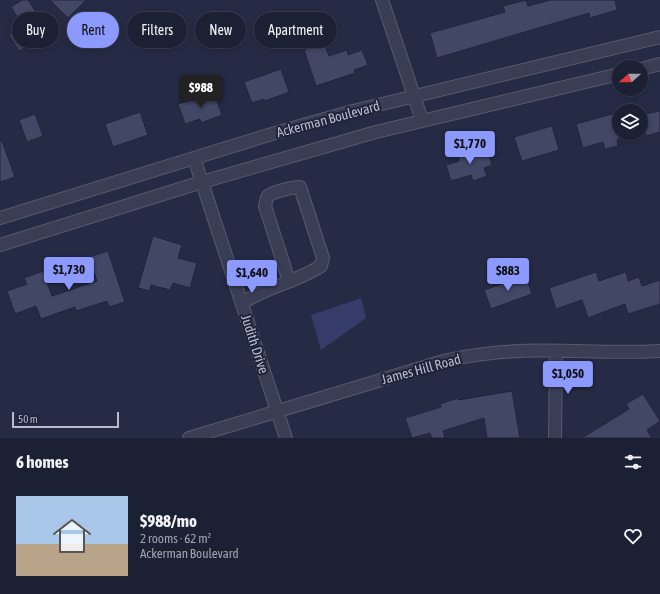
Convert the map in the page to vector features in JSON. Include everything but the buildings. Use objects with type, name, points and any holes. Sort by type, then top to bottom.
[{"type":"street","points":[[382,0],[422,120]]},
{"type":"street","name":"Ackerman Boulevard","points":[[0,218],[324,119],[660,37]]},
{"type":"street","points":[[648,67],[660,64]]},
{"type":"street","name":"Ackerman Boulevard","points":[[0,245],[202,182],[422,120],[612,76]]},
{"type":"street","name":"Judith Drive","points":[[194,158],[286,438]]},
{"type":"street","points":[[242,303],[257,294],[309,273],[321,266],[324,258],[300,187],[294,187],[269,195],[266,198],[265,206],[289,281]]},
{"type":"street","points":[[555,438],[556,351]]},
{"type":"street","name":"James Hill Road","points":[[189,438],[447,360],[479,354],[556,351],[632,353],[660,351]]},
{"type":"water","points":[[361,298],[366,318],[321,350],[311,315]]}]
